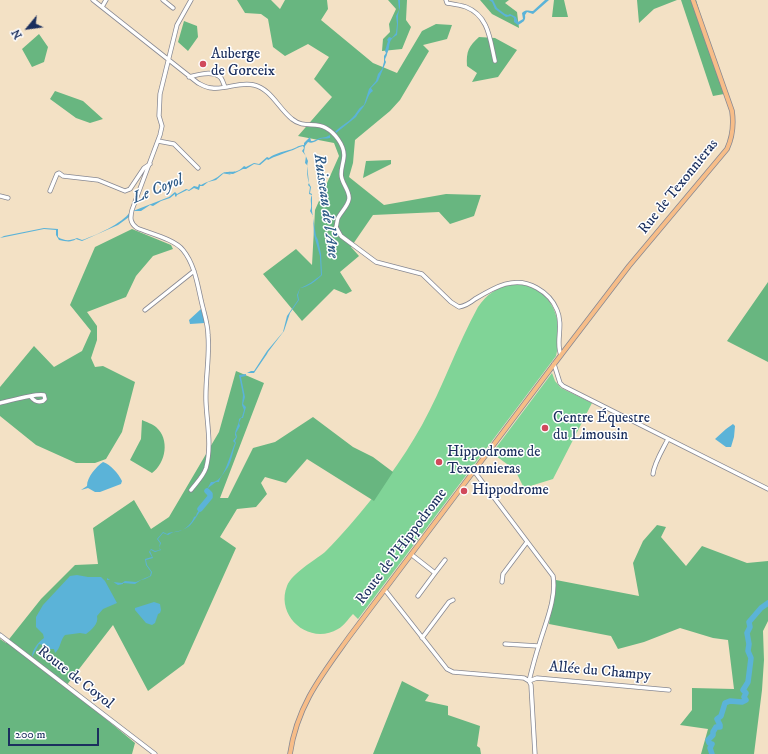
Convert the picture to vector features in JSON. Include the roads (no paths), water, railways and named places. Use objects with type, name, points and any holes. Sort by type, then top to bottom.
[{"type":"main road","name":"Rue de Texonnieras","points":[[554,364],[629,266],[728,149],[734,126],[732,111],[693,0]]},
{"type":"main road","name":"Route de l'Hippodrome","points":[[290,754],[300,713],[308,696],[316,684],[554,364]]},
{"type":"street","points":[[93,0],[198,83],[210,88],[248,84],[256,85],[263,89],[289,118],[297,124],[320,126],[333,133],[340,143],[344,155],[341,179],[348,193],[349,199],[338,218],[336,227],[341,236],[376,262],[422,274],[451,302],[459,307],[466,305],[505,283],[517,282],[533,286],[550,298],[557,310],[560,318],[561,330],[559,349],[561,355]]},
{"type":"street","points":[[102,7],[106,0]]},
{"type":"street","points":[[163,0],[173,8]]},
{"type":"street","points":[[191,0],[177,25],[160,94],[159,116],[162,126],[131,215],[133,225],[137,228],[175,243],[182,248],[194,271],[208,334],[206,402],[209,454],[206,470],[202,478],[191,490]]},
{"type":"street","points":[[446,0],[447,3],[466,7],[484,20],[495,61]]},
{"type":"street","points":[[190,76],[203,73],[216,75],[221,78],[226,87]]},
{"type":"street","points":[[158,141],[174,144],[198,168]]},
{"type":"street","points":[[50,191],[57,174],[59,173],[63,176],[98,180],[125,191],[130,190],[144,168],[150,164]]},
{"type":"street","points":[[0,196],[8,198]]},
{"type":"street","points":[[145,310],[194,271]]},
{"type":"street","points":[[554,364],[560,383],[563,386],[768,489]]},
{"type":"street","points":[[0,403],[31,397]]},
{"type":"street","points":[[653,474],[654,466],[659,460],[668,439]]},
{"type":"street","points":[[474,471],[553,576],[554,583],[548,617],[538,646],[529,680],[531,685],[535,754]]},
{"type":"street","points":[[502,582],[503,574],[527,542]]},
{"type":"street","points":[[412,555],[435,573]]},
{"type":"street","points":[[418,596],[445,560]]},
{"type":"street","name":"Allée du Champy","points":[[385,590],[447,669],[453,672],[524,678],[529,680],[537,678],[669,690]]},
{"type":"street","points":[[422,638],[449,602],[453,600]]},
{"type":"street","name":"Route de Coyol","points":[[0,635],[155,754]]},
{"type":"street","points":[[505,644],[538,646]]},
{"type":"water","points":[[398,0],[400,0],[400,7],[397,35],[390,41],[385,59],[386,62],[378,81],[371,88],[373,91],[370,94],[365,104],[356,117],[336,133],[335,132],[351,119],[364,105],[369,89],[376,81],[378,74],[382,69],[384,56],[386,53],[387,40],[389,37],[392,38],[396,33],[396,16],[399,10]]},
{"type":"water","points":[[489,0],[493,0],[497,8],[505,14],[510,14],[516,17],[518,22],[523,19],[523,12],[527,10],[533,11],[545,0],[549,0],[533,14],[527,12],[525,15],[525,20],[518,25],[514,22],[514,18],[511,16],[506,17],[495,9],[492,2]]},
{"type":"water","points":[[330,135],[330,138],[320,139],[310,143],[308,142],[305,146],[304,152],[306,155],[302,151],[304,148],[303,146],[301,146],[268,160],[267,159],[260,165],[254,164],[233,174],[224,173],[216,180],[200,186],[199,190],[194,188],[189,191],[187,190],[176,197],[175,194],[153,206],[150,205],[141,211],[133,211],[169,197],[175,192],[177,194],[186,189],[189,190],[194,186],[198,187],[199,184],[201,185],[217,178],[223,173],[236,171],[244,166],[246,167],[254,163],[259,164],[267,157],[269,158],[278,153],[304,145],[310,137],[311,141],[313,141]]},
{"type":"water","points":[[306,156],[308,161],[307,166],[305,163]]},
{"type":"water","points":[[309,183],[311,187],[310,193],[312,195],[309,194]]},
{"type":"water","points":[[312,195],[312,211],[313,216],[310,211]]},
{"type":"water","points":[[130,212],[129,217],[118,225],[82,241],[76,239],[70,241],[59,240],[56,235],[56,230],[44,229],[0,238],[44,228],[58,229],[58,237],[65,240],[77,238],[82,240],[115,225]]},
{"type":"water","points":[[313,218],[321,254],[322,275],[312,283],[300,288],[314,281],[321,275],[320,256],[314,235]]},
{"type":"water","points":[[300,288],[298,295],[299,300],[290,313],[284,331],[254,373],[247,373],[254,371],[267,351],[283,332],[287,316],[298,300],[297,295]]},
{"type":"water","points":[[201,309],[205,323],[190,324],[189,320]]},
{"type":"water","points":[[246,374],[246,376],[241,377],[245,397],[243,404],[246,407],[243,418],[241,418],[239,423],[240,426],[236,433],[237,437],[235,441],[236,443],[230,463],[219,482],[216,482],[208,488],[208,492],[212,494],[210,497],[206,491],[211,482],[220,478],[229,461],[235,443],[233,441],[236,437],[235,435],[239,419],[242,417],[244,410],[242,405],[243,395],[239,375]]},
{"type":"water","points":[[733,424],[735,426],[731,447],[726,447],[715,439]]},
{"type":"water","points":[[103,462],[109,465],[116,472],[122,481],[121,484],[100,492],[95,492],[88,488],[81,490],[87,486],[92,472]]},
{"type":"water","points":[[203,505],[204,507],[192,523],[188,527],[183,530],[190,524]]},
{"type":"water","points":[[163,532],[170,533],[168,535],[163,533],[158,539],[161,543],[159,548],[160,543],[157,539]]},
{"type":"water","points":[[159,548],[161,550],[155,552],[151,550],[150,551],[153,558],[146,560],[147,565],[152,572],[151,576],[135,584],[123,583],[118,585],[113,582],[136,582],[150,576],[151,572],[146,565],[145,559],[152,557],[149,552],[151,549],[155,551],[160,550]]},
{"type":"water","points":[[77,575],[101,577],[105,581],[117,603],[103,609],[97,616],[97,622],[86,634],[80,633],[65,635],[55,653],[54,649],[49,649],[39,644],[32,657],[36,646],[44,638],[43,634],[36,627],[36,617],[43,605],[70,576]]},
{"type":"water","points":[[154,602],[160,604],[161,610],[155,623],[152,625],[146,623],[135,608]]},
{"type":"waterway","name":"Le Coyol","points":[[224,173],[230,174]]},
{"type":"waterway","name":"Ruisseau de l'Ane","points":[[200,509],[210,497],[210,494],[207,491]]},
{"type":"waterway","points":[[712,754],[710,748],[712,744],[709,743],[708,740],[713,735],[716,727],[720,727],[717,719],[721,716],[725,703],[730,701],[742,702],[746,700],[744,697],[746,693],[743,690],[748,682],[751,658],[748,651],[749,644],[747,633],[750,627],[749,622],[761,608],[768,603]]},
{"type":"place","name":"Auberge de Gorceix","points":[[203,64]]},
{"type":"place","name":"Centre Équestre du Limousin","points":[[545,428]]},
{"type":"place","name":"Hippodrome de Texonnieras","points":[[439,462]]},
{"type":"place","name":"Hippodrome","points":[[464,491]]}]
